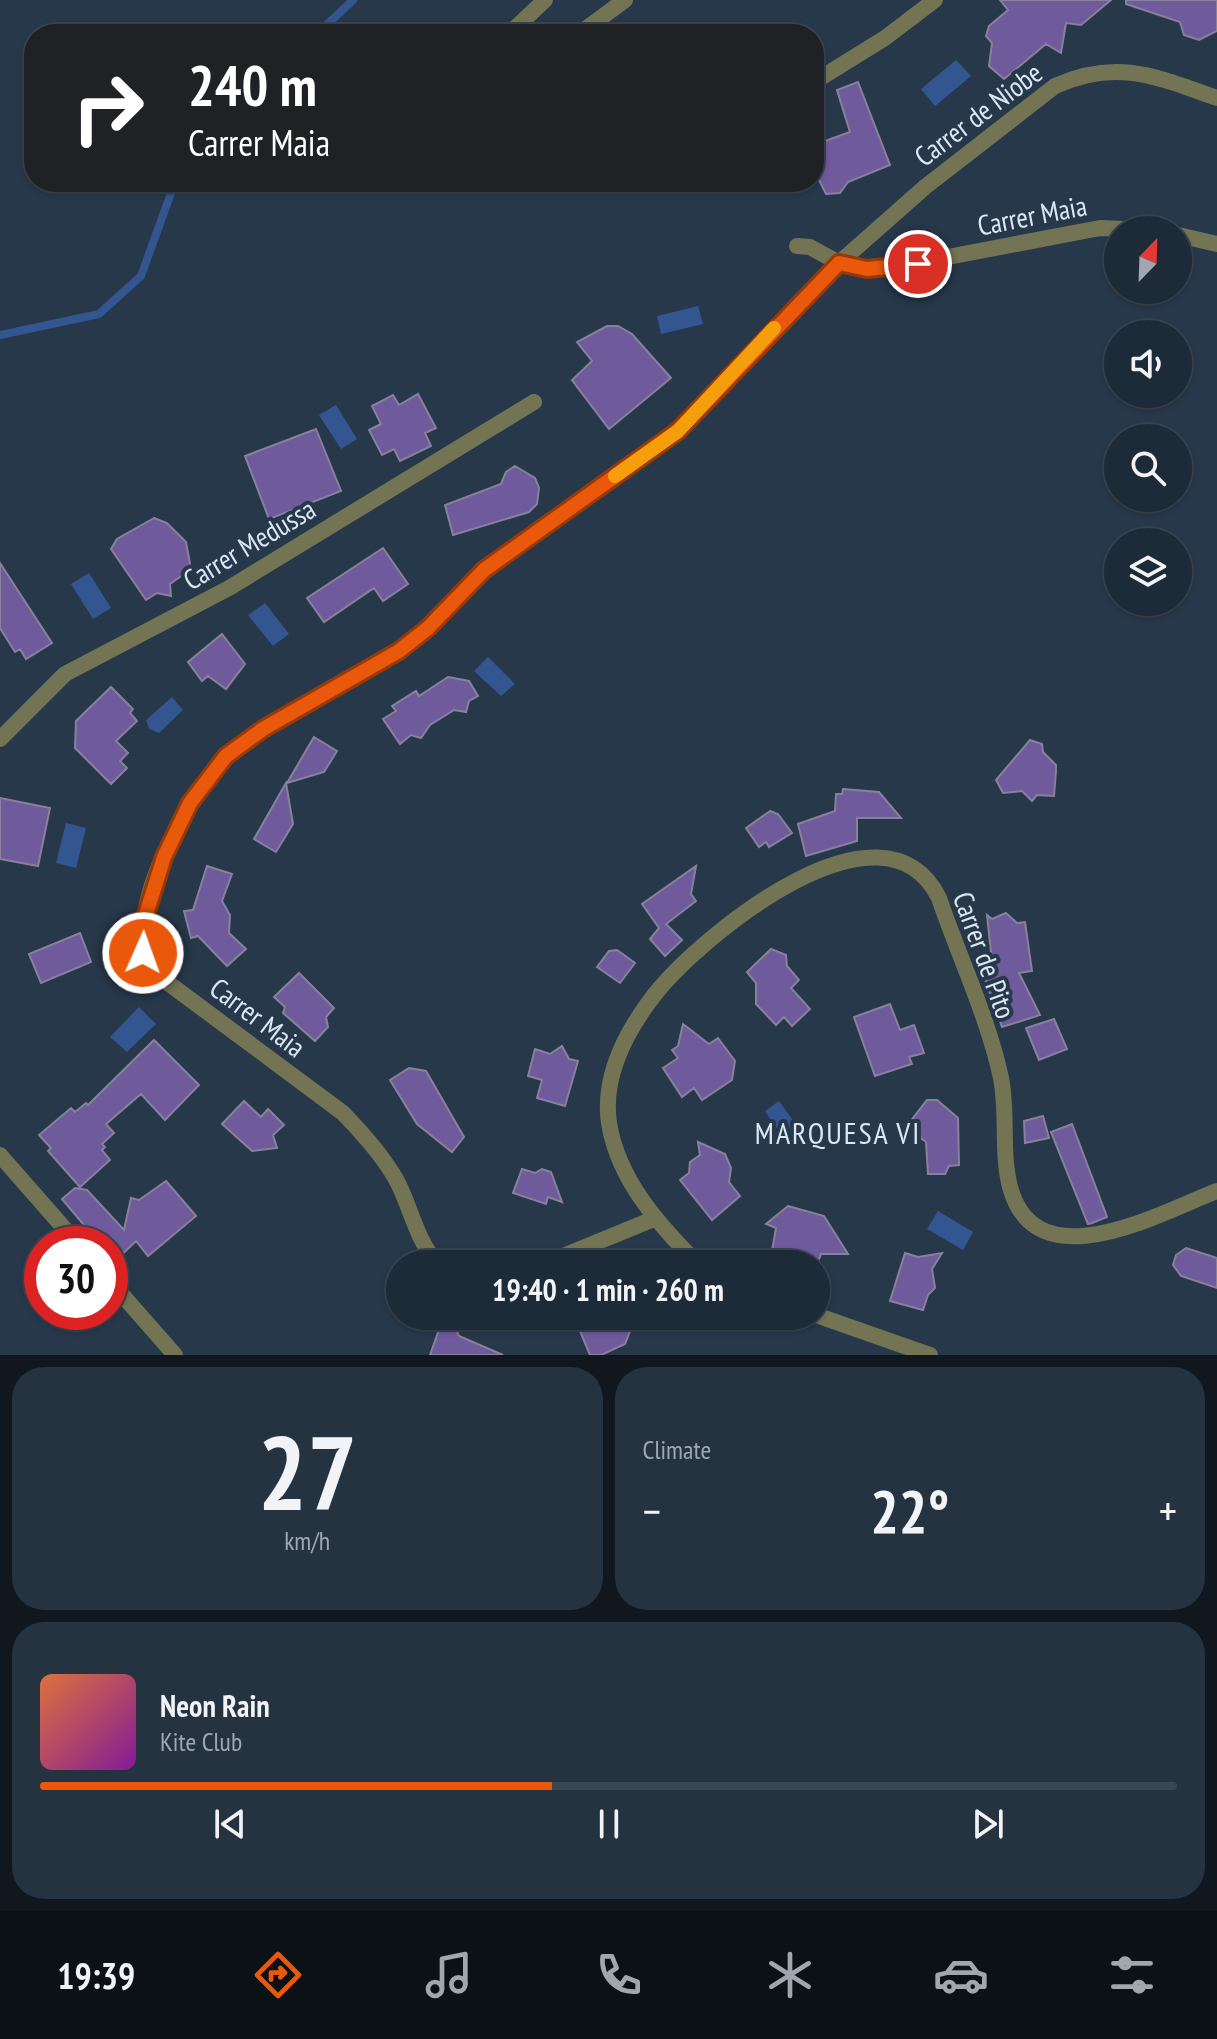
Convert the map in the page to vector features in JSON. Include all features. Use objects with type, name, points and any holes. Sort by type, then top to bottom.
[{"type":"street","points":[[520,24],[545,0]]},
{"type":"street","points":[[593,24],[625,0]]},
{"type":"street","points":[[824,76],[885,38],[935,0]]},
{"type":"street","name":"Carrer de Niobe","points":[[839,263],[925,187],[1055,86],[1076,76],[1122,70],[1151,75],[1217,98]]},
{"type":"street","name":"Carrer Maia","points":[[429,1250],[396,1179],[351,1121],[156,974],[148,964],[143,953],[142,927],[164,857],[190,803],[226,756],[263,729],[399,651],[428,628],[492,564],[678,431],[839,263],[867,269],[890,268],[1104,228]]},
{"type":"street","points":[[1192,238],[1217,244]]},
{"type":"street","points":[[797,246],[810,247],[839,263]]},
{"type":"street","name":"Carrer Medussa","points":[[0,739],[65,674],[229,588],[534,402]]},
{"type":"street","name":"Carrer de Pito","points":[[656,1218],[632,1185],[609,1124],[611,1080],[632,1029],[663,984],[730,924],[805,875],[829,864],[868,858],[888,859],[924,875],[939,898],[998,1067],[1006,1108],[1010,1186],[1018,1209],[1026,1217],[1056,1236],[1083,1238],[1113,1231],[1217,1191]]},
{"type":"street","points":[[0,1155],[62,1226]]},
{"type":"street","points":[[578,1250],[656,1218],[685,1250]]},
{"type":"street","points":[[128,1301],[175,1355]]},
{"type":"street","points":[[830,1320],[930,1355]]},
{"type":"water","points":[[956,60],[971,76],[935,106],[921,89]]},
{"type":"water","points":[[698,306],[703,324],[661,334],[657,316]]},
{"type":"water","points":[[336,405],[357,439],[341,449],[319,415]]},
{"type":"water","points":[[89,573],[111,608],[93,619],[71,584]]},
{"type":"water","points":[[265,603],[289,634],[273,646],[248,615]]},
{"type":"water","points":[[488,657],[515,684],[501,696],[474,671]]},
{"type":"water","points":[[172,697],[183,710],[159,733],[149,729],[146,720]]},
{"type":"water","points":[[66,823],[86,828],[76,868],[56,863]]},
{"type":"water","points":[[139,1007],[156,1024],[127,1052],[110,1037]]},
{"type":"water","points":[[779,1101],[802,1133],[787,1144],[765,1111]]},
{"type":"water","points":[[938,1211],[973,1232],[963,1250],[927,1229]]},
{"type":"building","points":[[1000,0],[1111,0],[1081,25],[1066,23],[1061,53],[1046,44],[1004,79],[989,66],[992,43],[986,36],[989,26],[1008,10]]},
{"type":"building","points":[[1126,0],[1217,0],[1217,31],[1199,40],[1184,35],[1180,22],[1126,4]]},
{"type":"building","points":[[858,82],[890,165],[848,182],[840,193],[826,194],[824,141],[850,132],[837,90]]},
{"type":"building","points":[[607,326],[618,326],[632,334],[671,378],[609,429],[572,380],[592,361],[577,342]]},
{"type":"building","points":[[418,394],[436,428],[425,433],[431,446],[400,461],[394,449],[382,455],[369,430],[381,424],[372,406],[393,395],[399,405]]},
{"type":"building","points":[[316,429],[341,491],[269,519],[245,456]]},
{"type":"building","points":[[515,466],[535,478],[539,488],[537,504],[529,512],[453,535],[445,505],[501,484],[506,472]]},
{"type":"building","points":[[154,518],[167,523],[186,542],[191,569],[170,584],[171,596],[157,593],[146,600],[111,549],[117,539]]},
{"type":"building","points":[[383,548],[408,584],[383,601],[374,588],[324,622],[307,598]]},
{"type":"building","points":[[0,563],[52,643],[26,659],[20,649],[15,652],[0,628]]},
{"type":"building","points":[[222,634],[245,664],[226,689],[208,676],[202,681],[188,662]]},
{"type":"building","points":[[448,677],[469,681],[478,696],[469,701],[466,712],[454,710],[430,725],[421,738],[411,735],[400,744],[383,719],[396,711],[392,706],[416,691],[419,696]]},
{"type":"building","points":[[111,687],[133,709],[130,713],[137,721],[116,741],[128,753],[120,761],[127,768],[111,784],[75,748],[76,721]]},
{"type":"building","points":[[314,737],[337,751],[324,772],[287,783]]},
{"type":"building","points":[[1030,740],[1042,744],[1043,752],[1056,765],[1054,796],[1037,795],[1032,801],[1022,791],[1003,793],[996,780]]},
{"type":"building","points":[[286,783],[293,824],[276,852],[254,839]]},
{"type":"building","points":[[843,789],[879,792],[901,818],[857,818],[857,841],[806,856],[798,824],[835,811],[836,794],[842,794]]},
{"type":"building","points":[[0,798],[50,808],[38,866],[0,859]]},
{"type":"building","points":[[770,811],[778,814],[792,833],[769,847],[766,842],[759,847],[746,828]]},
{"type":"building","points":[[207,866],[232,874],[222,901],[230,915],[229,933],[246,949],[227,966],[198,936],[191,938],[184,911],[193,910]]},
{"type":"building","points":[[696,866],[691,894],[696,901],[666,924],[682,940],[665,956],[650,939],[659,928],[642,904]]},
{"type":"building","points":[[1006,913],[1017,923],[1025,922],[1032,971],[1019,973],[1040,1015],[1002,1027],[979,963],[992,962],[987,915],[992,919]]},
{"type":"building","points":[[80,933],[91,962],[41,983],[29,954]]},
{"type":"building","points":[[771,949],[786,955],[787,966],[799,980],[791,988],[810,1009],[792,1026],[784,1017],[776,1025],[756,1004],[756,983],[747,972]]},
{"type":"building","points":[[617,950],[635,963],[620,983],[597,967],[609,951]]},
{"type":"building","points":[[299,973],[334,1008],[326,1017],[328,1027],[315,1041],[283,1013],[285,1007],[274,997]]},
{"type":"building","points":[[890,1004],[900,1030],[914,1025],[924,1053],[909,1057],[912,1064],[875,1076],[854,1017]]},
{"type":"building","points":[[1054,1019],[1067,1049],[1039,1060],[1026,1028]]},
{"type":"building","points":[[683,1024],[709,1044],[718,1038],[735,1061],[732,1080],[702,1100],[694,1088],[682,1097],[663,1068],[678,1058],[672,1050],[678,1046]]},
{"type":"building","points":[[154,1040],[199,1085],[165,1120],[141,1094],[106,1124],[114,1133],[102,1144],[105,1147],[102,1150],[110,1160],[80,1187],[48,1151],[51,1148],[39,1135],[71,1108],[75,1112],[86,1103],[88,1105]]},
{"type":"building","points":[[562,1046],[569,1059],[578,1061],[565,1106],[537,1098],[542,1080],[528,1076],[535,1049],[550,1054]]},
{"type":"building","points":[[409,1068],[426,1071],[464,1137],[452,1152],[417,1124],[390,1080]]},
{"type":"building","points":[[927,1100],[937,1100],[958,1118],[959,1165],[949,1166],[945,1174],[928,1174],[926,1142],[906,1127]]},
{"type":"building","points":[[244,1101],[261,1117],[268,1109],[284,1125],[273,1135],[277,1148],[252,1151],[222,1124]]},
{"type":"building","points":[[1043,1116],[1049,1138],[1025,1143],[1024,1121]]},
{"type":"building","points":[[1072,1124],[1107,1217],[1088,1224],[1051,1132]]},
{"type":"building","points":[[698,1142],[725,1154],[731,1168],[729,1182],[740,1196],[712,1220],[680,1180],[689,1173],[690,1162],[700,1155]]},
{"type":"building","points":[[522,1169],[535,1173],[542,1169],[551,1172],[562,1202],[548,1197],[546,1204],[513,1193]]},
{"type":"building","points":[[166,1181],[196,1216],[148,1256],[136,1241],[128,1249],[128,1226],[125,1226],[131,1198],[139,1200]]},
{"type":"building","points":[[75,1188],[87,1190],[120,1226],[85,1226],[62,1199]]},
{"type":"building","points":[[788,1206],[824,1216],[848,1254],[830,1254],[830,1250],[772,1250],[776,1228],[766,1224]]},
{"type":"building","points":[[1186,1248],[1217,1258],[1217,1288],[1181,1276],[1173,1265],[1176,1255]]},
{"type":"building","points":[[905,1253],[918,1257],[942,1253],[932,1269],[935,1288],[928,1295],[923,1310],[890,1301]]},
{"type":"building","points":[[439,1330],[456,1330],[459,1336],[503,1355],[430,1355]]},
{"type":"building","points":[[630,1330],[625,1344],[601,1355],[590,1355],[580,1331]]},
{"type":"waterway","points":[[328,24],[353,0]]},
{"type":"waterway","points":[[0,335],[99,314],[141,276],[171,192]]},
{"type":"slow traffic","points":[[615,476],[678,431],[774,328]]},
{"type":"district","name":"MARQUESA VI","points":[[838,1132]]},
{"type":"route","points":[[143,953],[141,940],[146,907],[164,857],[190,803],[226,756],[263,729],[399,651],[428,628],[484,570],[678,431],[839,263],[867,269],[918,264]]}]
